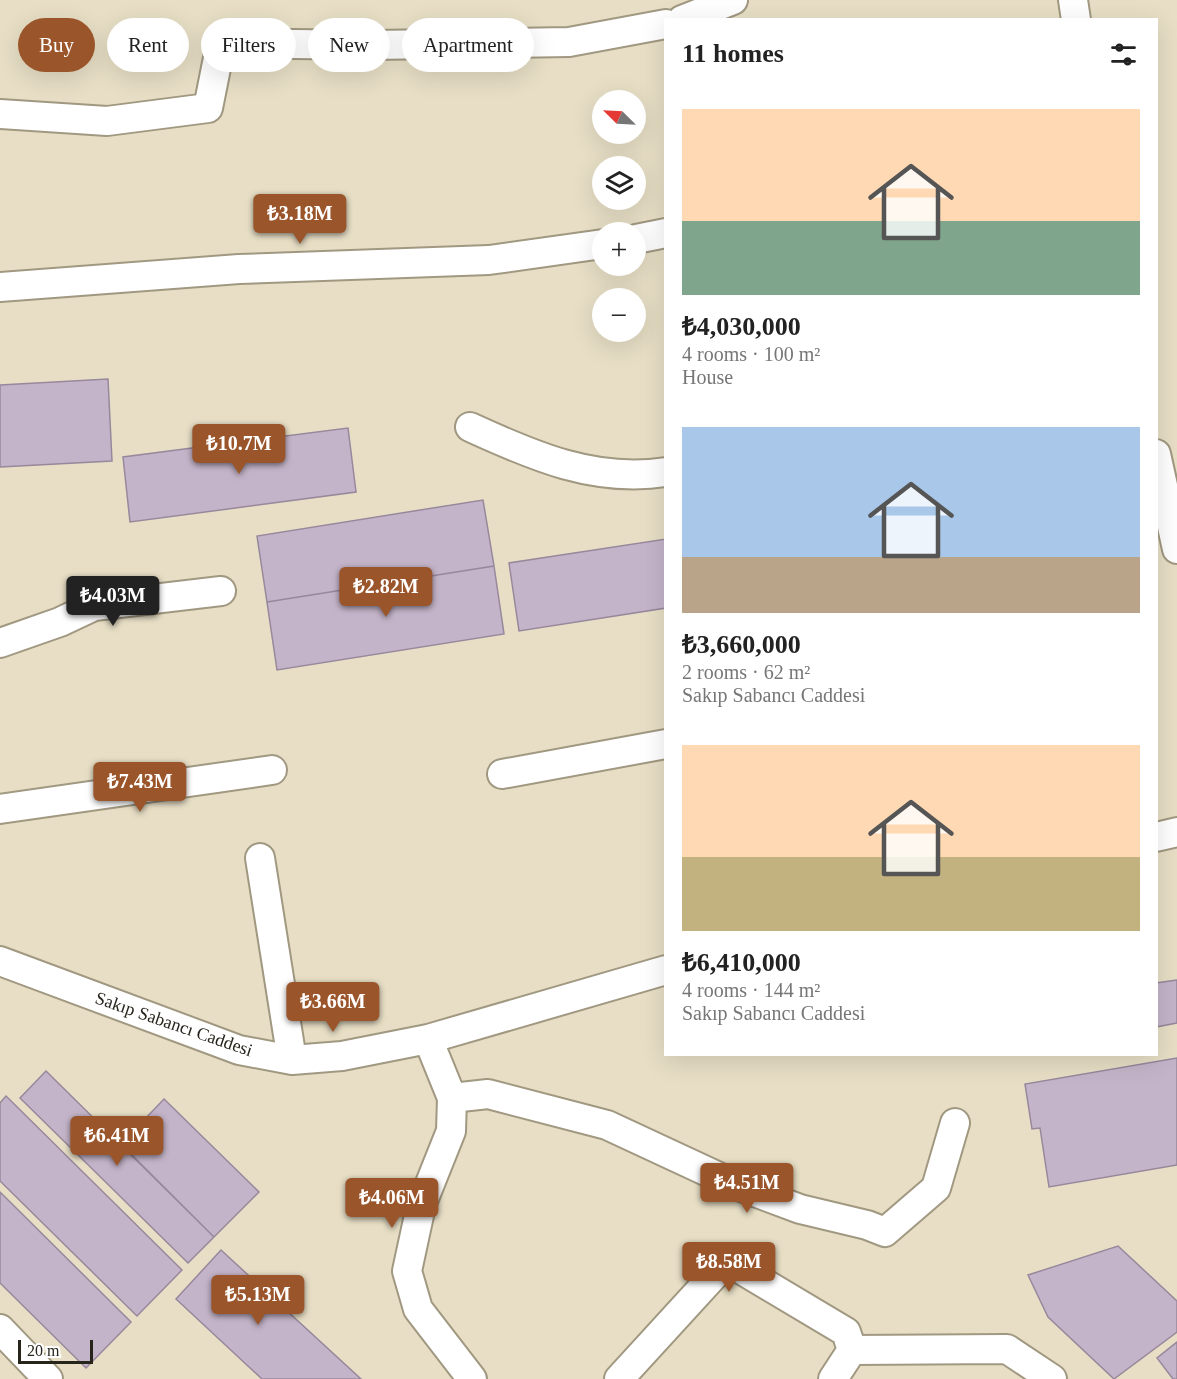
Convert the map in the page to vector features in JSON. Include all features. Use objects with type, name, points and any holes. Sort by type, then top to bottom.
[{"type":"street","points":[[687,18],[733,0]]},
{"type":"street","points":[[738,0],[742,18]]},
{"type":"street","points":[[1073,0],[1076,18]]},
{"type":"street","points":[[0,114],[107,121],[208,108],[221,43],[372,45],[570,42],[664,24]]},
{"type":"street","points":[[646,237],[664,233]]},
{"type":"street","points":[[0,287],[239,269],[489,260],[592,246]]},
{"type":"street","points":[[470,427],[532,455],[561,465],[615,474],[664,472]]},
{"type":"street","points":[[1158,463],[1177,549]]},
{"type":"street","points":[[0,643],[60,622],[94,606],[221,591]]},
{"type":"street","points":[[502,774],[664,744]]},
{"type":"street","points":[[0,809],[273,770]]},
{"type":"street","points":[[1158,837],[1177,832]]},
{"type":"street","points":[[260,858],[292,1060]]},
{"type":"street","name":"Sakıp Sabancı Caddesi","points":[[0,962],[239,1050],[292,1060],[342,1056],[428,1039],[664,971]]},
{"type":"street","points":[[428,1039],[452,1098],[451,1131],[421,1206],[407,1270],[418,1309],[472,1379]]},
{"type":"street","points":[[452,1098],[488,1094],[607,1125],[747,1189],[800,1209],[867,1225],[885,1232],[936,1188],[955,1123]]},
{"type":"street","points":[[619,1379],[727,1261],[846,1332],[852,1350]]},
{"type":"street","points":[[0,1329],[48,1379]]},
{"type":"street","points":[[852,1350],[1007,1349],[1052,1379]]},
{"type":"street","points":[[833,1379],[852,1350]]},
{"type":"building","points":[[108,379],[112,461],[0,467],[0,385]]},
{"type":"building","points":[[348,428],[356,492],[130,522],[123,457]]},
{"type":"building","points":[[483,500],[494,566],[267,602],[257,536]]},
{"type":"building","points":[[664,539],[664,608],[519,631],[509,563]]},
{"type":"building","points":[[494,566],[504,634],[277,670],[267,602]]},
{"type":"building","points":[[1177,980],[1177,1023],[1158,1027],[1158,983]]},
{"type":"building","points":[[1177,1058],[1177,1165],[1049,1187],[1040,1128],[1032,1129],[1025,1084]]},
{"type":"building","points":[[46,1071],[214,1237],[188,1263],[20,1098]]},
{"type":"building","points":[[6,1096],[182,1270],[137,1316],[0,1181],[0,1103]]},
{"type":"building","points":[[164,1099],[259,1192],[214,1237],[121,1144]]},
{"type":"building","points":[[0,1192],[131,1322],[86,1368],[0,1283]]},
{"type":"building","points":[[1118,1246],[1177,1301],[1177,1332],[1114,1379],[1048,1317],[1028,1275]]},
{"type":"building","points":[[221,1250],[361,1379],[262,1379],[176,1299]]},
{"type":"building","points":[[1177,1342],[1177,1379],[1173,1379],[1157,1358]]}]
